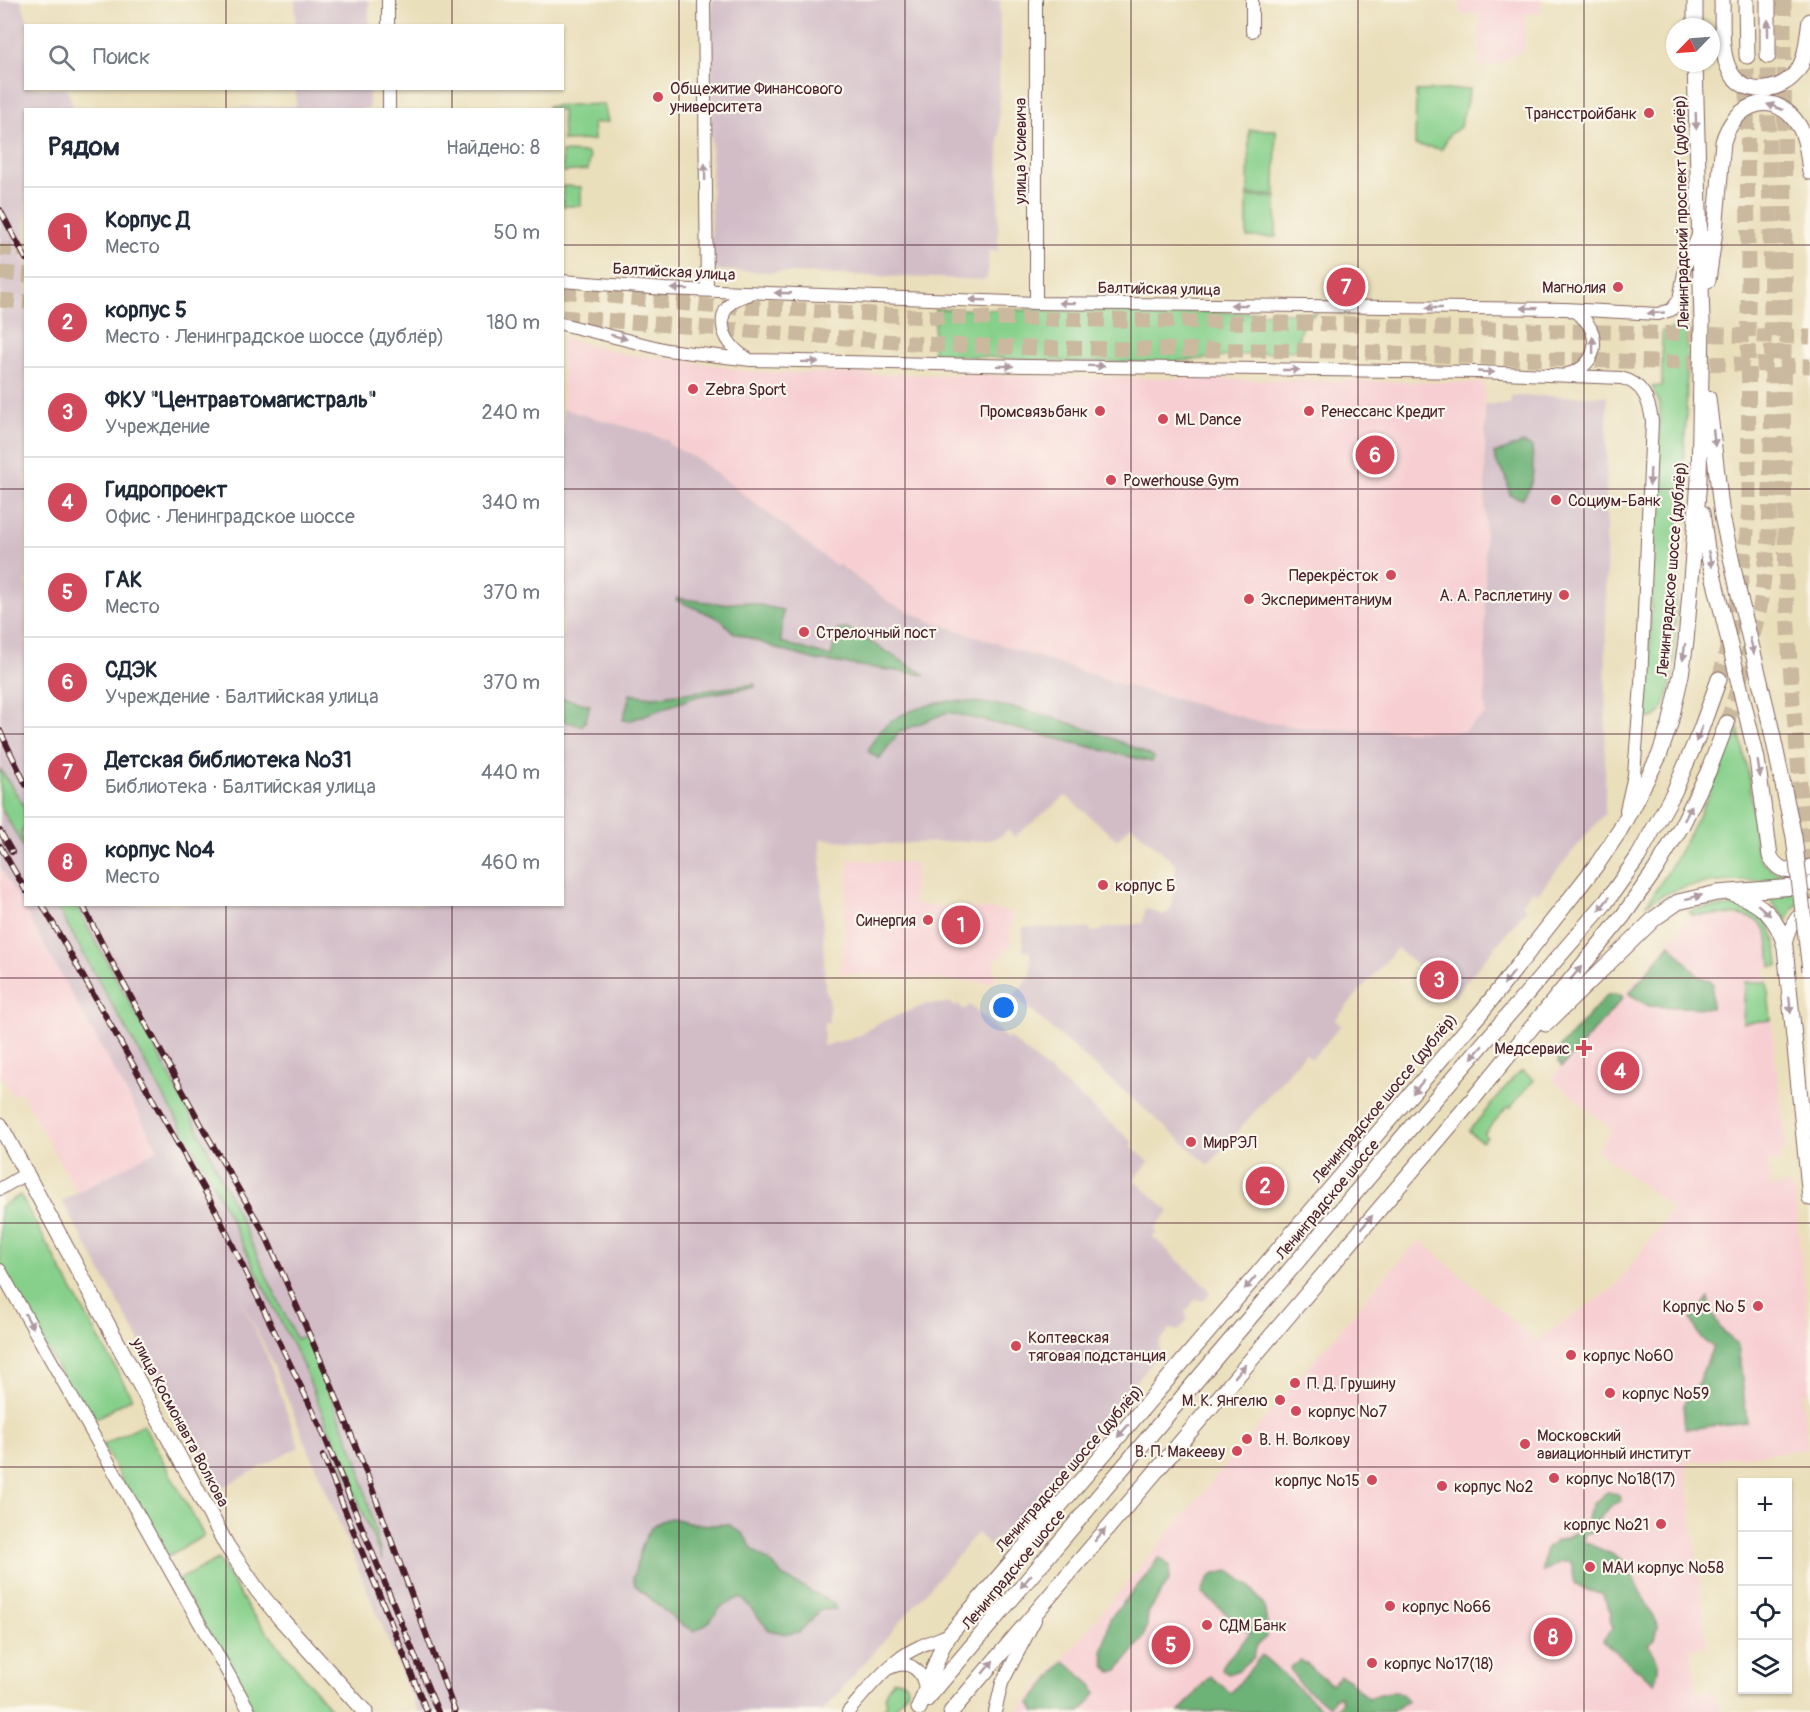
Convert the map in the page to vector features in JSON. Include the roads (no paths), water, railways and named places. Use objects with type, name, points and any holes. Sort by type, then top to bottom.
[{"type":"main road","points":[[1695,0],[1695,18]]},
{"type":"main road","points":[[1722,0],[1726,62],[1731,73],[1739,82],[1750,88],[1762,90],[1772,88],[1790,78],[1799,69],[1810,21]]},
{"type":"main road","points":[[1746,0],[1747,56]]},
{"type":"main road","points":[[1768,0],[1768,56]]},
{"type":"main road","name":"Ленинградский проспект (дублёр)","points":[[1695,72],[1702,359]]},
{"type":"main road","points":[[1702,322],[1715,231],[1723,142],[1726,130],[1735,117],[1747,107],[1769,103],[1790,114],[1804,136],[1810,172]]},
{"type":"main road","points":[[1702,359],[1722,516],[1794,837],[1810,970]]},
{"type":"main road","name":"Ленинградское шоссе (дублёр)","points":[[917,1710],[942,1647],[950,1634],[1483,1010],[1582,885],[1620,831],[1659,756],[1676,700],[1686,641],[1699,480],[1702,359]]},
{"type":"main road","points":[[1699,480],[1707,549],[1757,759],[1770,856],[1773,862],[1785,870],[1796,871],[1810,867]]},
{"type":"main road","name":"Ленинградское шоссе","points":[[917,1710],[1417,1120],[1585,928],[1623,880],[1651,837],[1674,792],[1719,679]]},
{"type":"main road","points":[[951,1712],[1473,1099],[1609,934],[1651,877],[1694,802],[1727,723]]},
{"type":"main road","points":[[1473,1099],[1584,986],[1660,914],[1678,902],[1726,892],[1795,887],[1810,883]]},
{"type":"main road","points":[[1726,892],[1746,898],[1764,908],[1778,924],[1785,946],[1810,1198]]},
{"type":"main road","points":[[1417,1120],[1483,1010]]},
{"type":"main road","name":"улица Космонавта Волкова","points":[[0,1125],[227,1546],[280,1618],[365,1712]]},
{"type":"street","points":[[388,0],[388,24]]},
{"type":"street","points":[[704,0],[707,290]]},
{"type":"street","name":"улица Усиевича","points":[[1036,0],[1036,303]]},
{"type":"street","points":[[1252,0],[1252,31]]},
{"type":"street","points":[[389,90],[389,108]]},
{"type":"street","name":"Балтийская улица","points":[[564,281],[707,290],[1036,303],[1564,309],[1658,315],[1671,310],[1678,300],[1685,267],[1699,232]]},
{"type":"street","points":[[751,360],[736,352],[728,342],[723,332],[723,318],[727,308],[734,300],[759,292]]},
{"type":"street","points":[[1560,376],[1574,372],[1587,364],[1593,357],[1595,347],[1593,336],[1582,318],[1574,311],[1564,309]]},
{"type":"street","points":[[564,324],[667,350],[751,360],[1477,372],[1621,378],[1634,383],[1640,387],[1647,399],[1652,421],[1643,648],[1635,764],[1620,831]]},
{"type":"street","points":[[1785,946],[1793,921],[1797,915],[1810,906]]},
{"type":"street","points":[[0,1189],[27,1173]]},
{"type":"street","points":[[0,1270],[250,1712]]},
{"type":"street","points":[[995,1712],[1002,1683],[1019,1648],[1051,1593]]},
{"type":"street","points":[[848,1712],[884,1673],[908,1653],[950,1634]]},
{"type":"street","points":[[884,1673],[897,1665],[909,1665],[922,1675],[925,1691]]},
{"type":"tunnel","points":[[1784,0],[1783,395],[1786,590],[1810,908]]},
{"type":"tunnel","points":[[1719,679],[1739,591],[1749,502],[1747,56]]},
{"type":"tunnel","points":[[1727,723],[1760,608],[1769,539],[1772,395],[1768,56]]},
{"type":"tunnel","points":[[0,250],[24,251]]},
{"type":"tunnel","points":[[0,273],[24,275]]},
{"type":"tunnel","points":[[564,291],[709,306],[926,317],[1353,324],[1810,337]]},
{"type":"tunnel","points":[[0,300],[24,302]]},
{"type":"tunnel","points":[[564,317],[925,344],[1035,348],[1345,351],[1505,358],[1810,366]]},
{"type":"railway","points":[[0,210],[24,255]]},
{"type":"railway","points":[[0,731],[24,781]]},
{"type":"railway","points":[[0,831],[12,852]]},
{"type":"railway","points":[[0,846],[24,888]]},
{"type":"railway","points":[[43,906],[216,1211],[321,1428],[438,1712]]},
{"type":"railway","points":[[83,906],[208,1137],[265,1234],[331,1384],[363,1464],[455,1712]]},
{"type":"railway","points":[[323,1456],[427,1712]]},
{"type":"place","name":"Общежитие Финансового университета","points":[[658,97]]},
{"type":"place","name":"Трансстройбанк","points":[[1649,113]]},
{"type":"place","name":"Детская библиотека №31","points":[[1346,287]]},
{"type":"place","name":"Магнолия","points":[[1618,287]]},
{"type":"place","name":"Zebra Sport","points":[[693,389]]},
{"type":"place","name":"Промсвязьбанк","points":[[1100,411]]},
{"type":"place","name":"Ренессанс Кредит","points":[[1309,411]]},
{"type":"place","name":"ML Dance","points":[[1163,419]]},
{"type":"place","name":"СДЭК","points":[[1375,455]]},
{"type":"place","name":"Powerhouse Gym","points":[[1111,480]]},
{"type":"place","name":"Социум-Банк","points":[[1556,500]]},
{"type":"place","name":"Перекрёсток","points":[[1391,575]]},
{"type":"place","name":"А. А. Расплетину","points":[[1564,595]]},
{"type":"place","name":"Экспериментаниум","points":[[1249,599]]},
{"type":"place","name":"Стрелочный пост","points":[[804,632]]},
{"type":"place","name":"корпус Б","points":[[1103,885]]},
{"type":"place","name":"Синергия","points":[[928,920]]},
{"type":"place","name":"Корпус Д","points":[[961,925]]},
{"type":"place","name":"ФКУ \"Центравтомагистраль\"","points":[[1439,980]]},
{"type":"place","name":"Медсервис","points":[[1584,1048]]},
{"type":"place","name":"Гидропроект","points":[[1620,1071]]},
{"type":"place","name":"МирРЭЛ","points":[[1191,1142]]},
{"type":"place","name":"корпус 5","points":[[1265,1186]]},
{"type":"place","name":"Корпус № 5","points":[[1758,1306]]},
{"type":"place","name":"Коптевская тяговая подстанция","points":[[1016,1346]]},
{"type":"place","name":"корпус №60","points":[[1571,1355]]},
{"type":"place","name":"П. Д. Грушину","points":[[1295,1383]]},
{"type":"place","name":"корпус №59","points":[[1610,1393]]},
{"type":"place","name":"М. К. Янгелю","points":[[1280,1400]]},
{"type":"place","name":"корпус №7","points":[[1296,1411]]},
{"type":"place","name":"В. Н. Волкову","points":[[1247,1439]]},
{"type":"place","name":"Московский авиационный институт","points":[[1525,1444]]},
{"type":"place","name":"В. П. Макееву","points":[[1237,1451]]},
{"type":"place","name":"корпус №18(17)","points":[[1554,1478]]},
{"type":"place","name":"корпус №15","points":[[1372,1480]]},
{"type":"place","name":"корпус №2","points":[[1442,1486]]},
{"type":"place","name":"корпус №21","points":[[1661,1524]]},
{"type":"place","name":"МАИ корпус №58","points":[[1590,1567]]},
{"type":"place","name":"корпус №66","points":[[1390,1606]]},
{"type":"place","name":"СДМ Банк","points":[[1207,1625]]},
{"type":"place","name":"корпус №4","points":[[1553,1637]]},
{"type":"place","name":"ГАК","points":[[1171,1645]]},
{"type":"place","name":"корпус №17(18)","points":[[1372,1663]]}]
